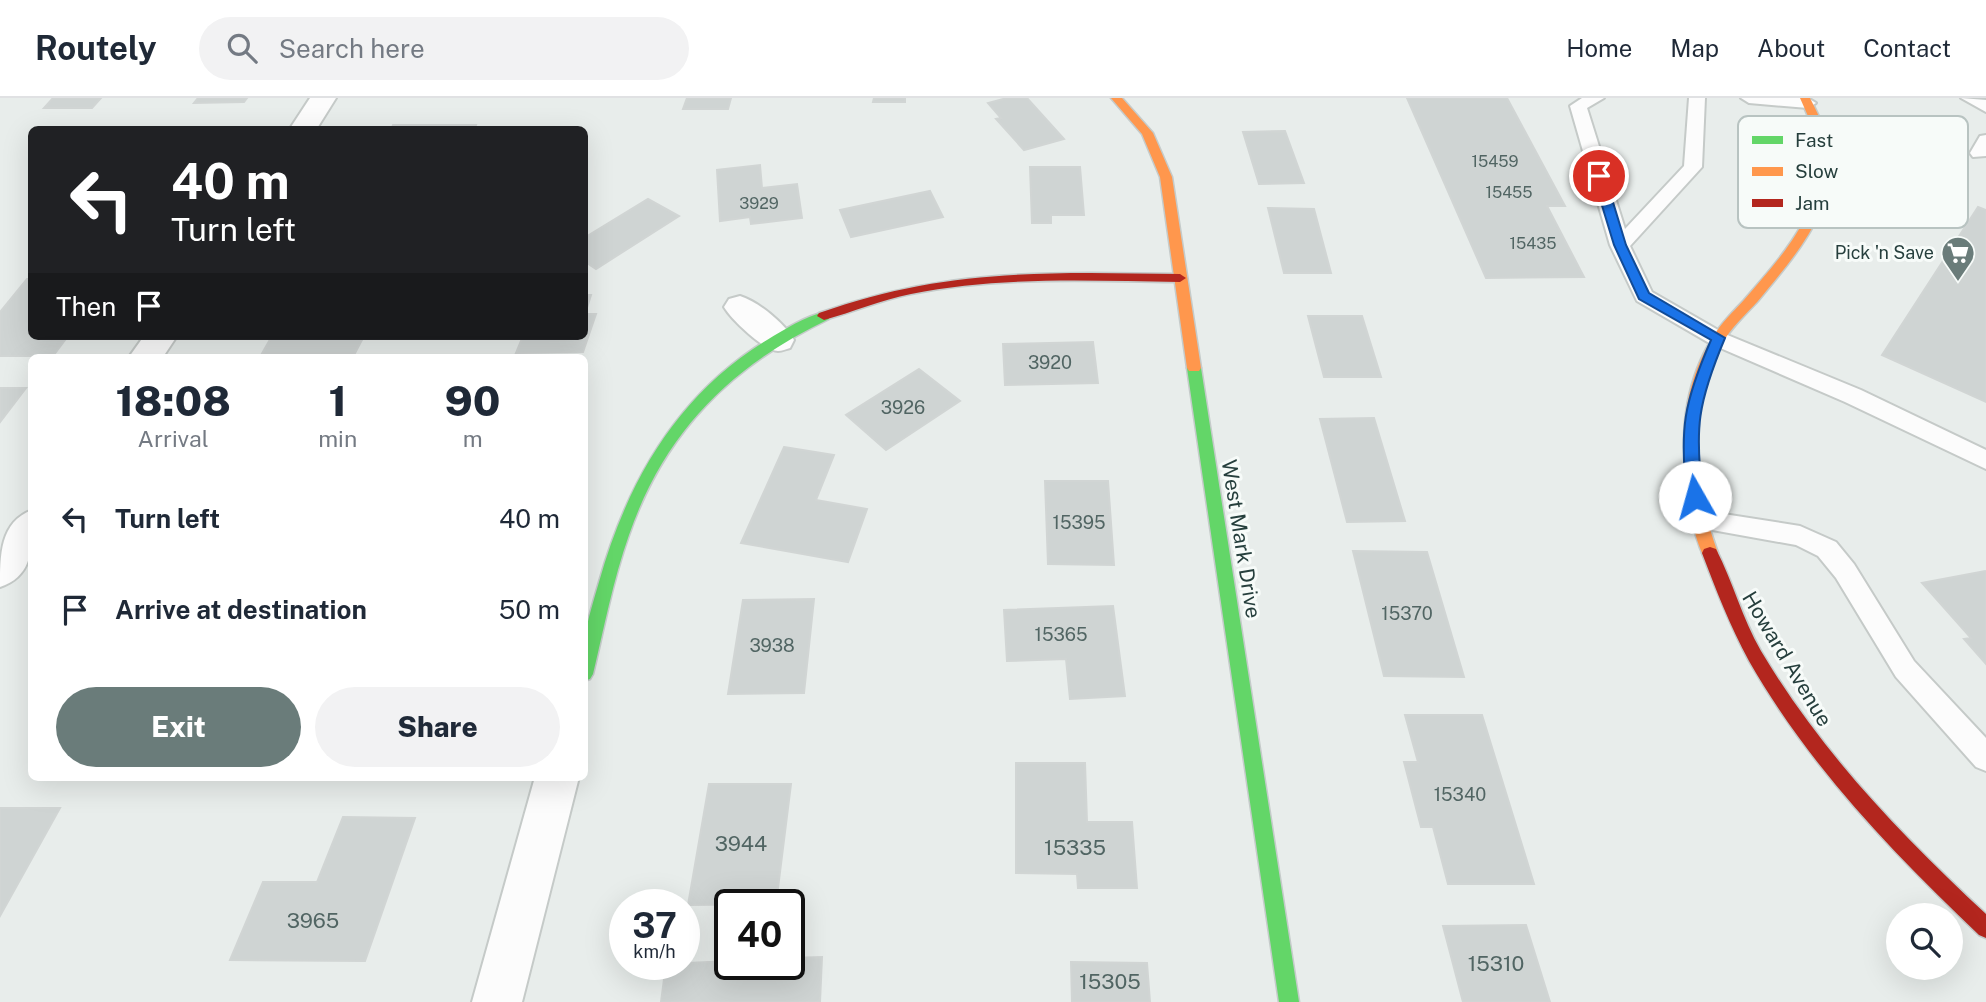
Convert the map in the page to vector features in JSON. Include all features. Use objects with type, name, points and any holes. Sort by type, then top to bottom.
[{"type":"street","points":[[305,126],[323,98]]},
{"type":"street","name":"West Mark Drive","points":[[1115,98],[1147,133],[1166,177],[1289,1002]]},
{"type":"street","name":"Howard Avenue","points":[[1806,228],[1718,338],[1704,372],[1691,416],[1689,452],[1698,519],[1723,592],[1762,666],[1817,748],[1874,817],[1930,877],[1986,928]]},
{"type":"street","points":[[588,659],[622,534],[637,493],[671,434],[709,390],[743,362],[811,322],[868,298],[923,286],[998,277],[1180,278]]},
{"type":"street","points":[[740,307],[778,340]]},
{"type":"street","points":[[0,571],[28,531]]},
{"type":"street","points":[[497,1002],[556,781]]},
{"type":"lane","points":[[1596,98],[1578,106],[1620,245],[1644,296],[1718,338],[1853,396],[1986,460]]},
{"type":"lane","points":[[1620,245],[1693,167],[1697,98]]},
{"type":"lane","points":[[1748,98],[1807,101]]},
{"type":"lane","points":[[1969,98],[1986,107]]},
{"type":"lane","points":[[1698,519],[1800,536],[1827,549],[1845,571],[1905,669],[1986,758]]},
{"type":"building","points":[[53,98],[101,98],[92,108],[44,108]]},
{"type":"building","points":[[198,98],[247,98],[244,102],[194,103]]},
{"type":"building","points":[[687,98],[731,98],[728,109],[683,109]]},
{"type":"building","points":[[874,98],[905,98],[905,102],[873,102]]},
{"type":"building","points":[[1007,98],[1027,98],[1064,139],[1024,150],[996,119],[1001,118],[988,103]]},
{"type":"building","points":[[1407,98],[1507,98],[1565,206],[1547,206],[1584,277],[1486,278]]},
{"type":"building","points":[[393,125],[476,125],[476,126]]},
{"type":"building","points":[[1285,131],[1304,183],[1259,184],[1243,132]]},
{"type":"building","points":[[760,165],[762,188],[797,184],[802,218],[751,224],[750,217],[720,221],[717,170]]},
{"type":"building","points":[[1030,167],[1080,167],[1084,215],[1051,215],[1051,223],[1032,223]]},
{"type":"building","points":[[930,191],[943,217],[851,237],[840,210]]},
{"type":"building","points":[[648,199],[679,216],[596,269],[588,264],[588,236]]},
{"type":"building","name":"Pick 'n Save","points":[[1978,207],[1986,210],[1986,402],[1882,355],[1964,228],[1968,228],[1968,222]]},
{"type":"building","points":[[1268,208],[1314,209],[1331,273],[1284,273]]},
{"type":"building","points":[[28,279],[28,340],[65,340],[54,354],[0,356],[0,312]]},
{"type":"building","points":[[588,314],[596,314],[588,337]]},
{"type":"building","points":[[1308,316],[1362,316],[1381,377],[1324,377]]},
{"type":"building","points":[[270,340],[362,340],[355,354],[262,354]]},
{"type":"building","points":[[521,340],[587,340],[583,352],[516,353]]},
{"type":"building","points":[[1093,342],[1098,383],[1005,385],[1003,344]]},
{"type":"building","points":[[919,369],[960,401],[886,450],[846,415]]},
{"type":"building","points":[[0,388],[26,388],[0,422]]},
{"type":"building","points":[[1374,418],[1405,521],[1347,522],[1320,419]]},
{"type":"building","points":[[784,447],[834,455],[816,500],[867,509],[848,562],[741,543]]},
{"type":"building","points":[[1045,481],[1108,481],[1114,565],[1048,564]]},
{"type":"building","points":[[1353,551],[1427,552],[1464,677],[1384,676]]},
{"type":"building","points":[[1985,571],[1986,664],[1964,639],[1971,638],[1922,583]]},
{"type":"building","points":[[814,599],[804,693],[728,694],[743,600]]},
{"type":"building","points":[[1113,606],[1125,696],[1070,699],[1066,659],[1007,661],[1004,610]]},
{"type":"building","points":[[1405,715],[1482,715],[1534,884],[1448,884],[1433,827],[1421,827],[1404,762],[1418,762]]},
{"type":"building","points":[[1016,763],[1085,763],[1087,822],[1132,822],[1137,888],[1078,888],[1077,874],[1016,873]]},
{"type":"building","points":[[709,784],[791,784],[778,889],[714,889],[714,905],[700,905],[700,889],[691,889]]},
{"type":"building","points":[[0,808],[60,808],[0,916]]},
{"type":"building","points":[[343,817],[415,818],[365,961],[230,960],[263,882],[317,882]]},
{"type":"building","points":[[1526,925],[1550,1002],[1463,1002],[1443,926]]},
{"type":"building","points":[[822,957],[820,1002],[661,1002],[664,980],[700,980],[700,962],[714,962],[714,980],[805,980],[805,958]]},
{"type":"building","points":[[1071,962],[1147,963],[1150,1002],[1072,1002]]},
{"type":"traffic: fast","points":[[588,658],[621,535],[635,498],[674,432],[698,403],[756,353],[788,333],[824,316]]},
{"type":"traffic: fast","points":[[1194,368],[1289,1002]]},
{"type":"traffic: slow","points":[[1116,98],[1147,133],[1166,177],[1194,368]]},
{"type":"traffic: slow","points":[[1805,98],[1813,116]]},
{"type":"traffic: slow","points":[[1710,553],[1698,506],[1692,464],[1692,422],[1700,381],[1717,341],[1788,256],[1806,228]]},
{"type":"traffic: jam","points":[[824,316],[867,301],[955,283],[1045,277],[1180,278]]},
{"type":"traffic: jam","points":[[1710,553],[1731,608],[1754,654],[1810,740],[1876,819],[1986,928]]},
{"type":"place","name":"Pick 'n Save","points":[[1958,283]]},
{"type":"route","points":[[1599,176],[1620,245],[1644,296],[1718,338],[1704,372],[1691,416],[1689,452],[1695,497]]}]
